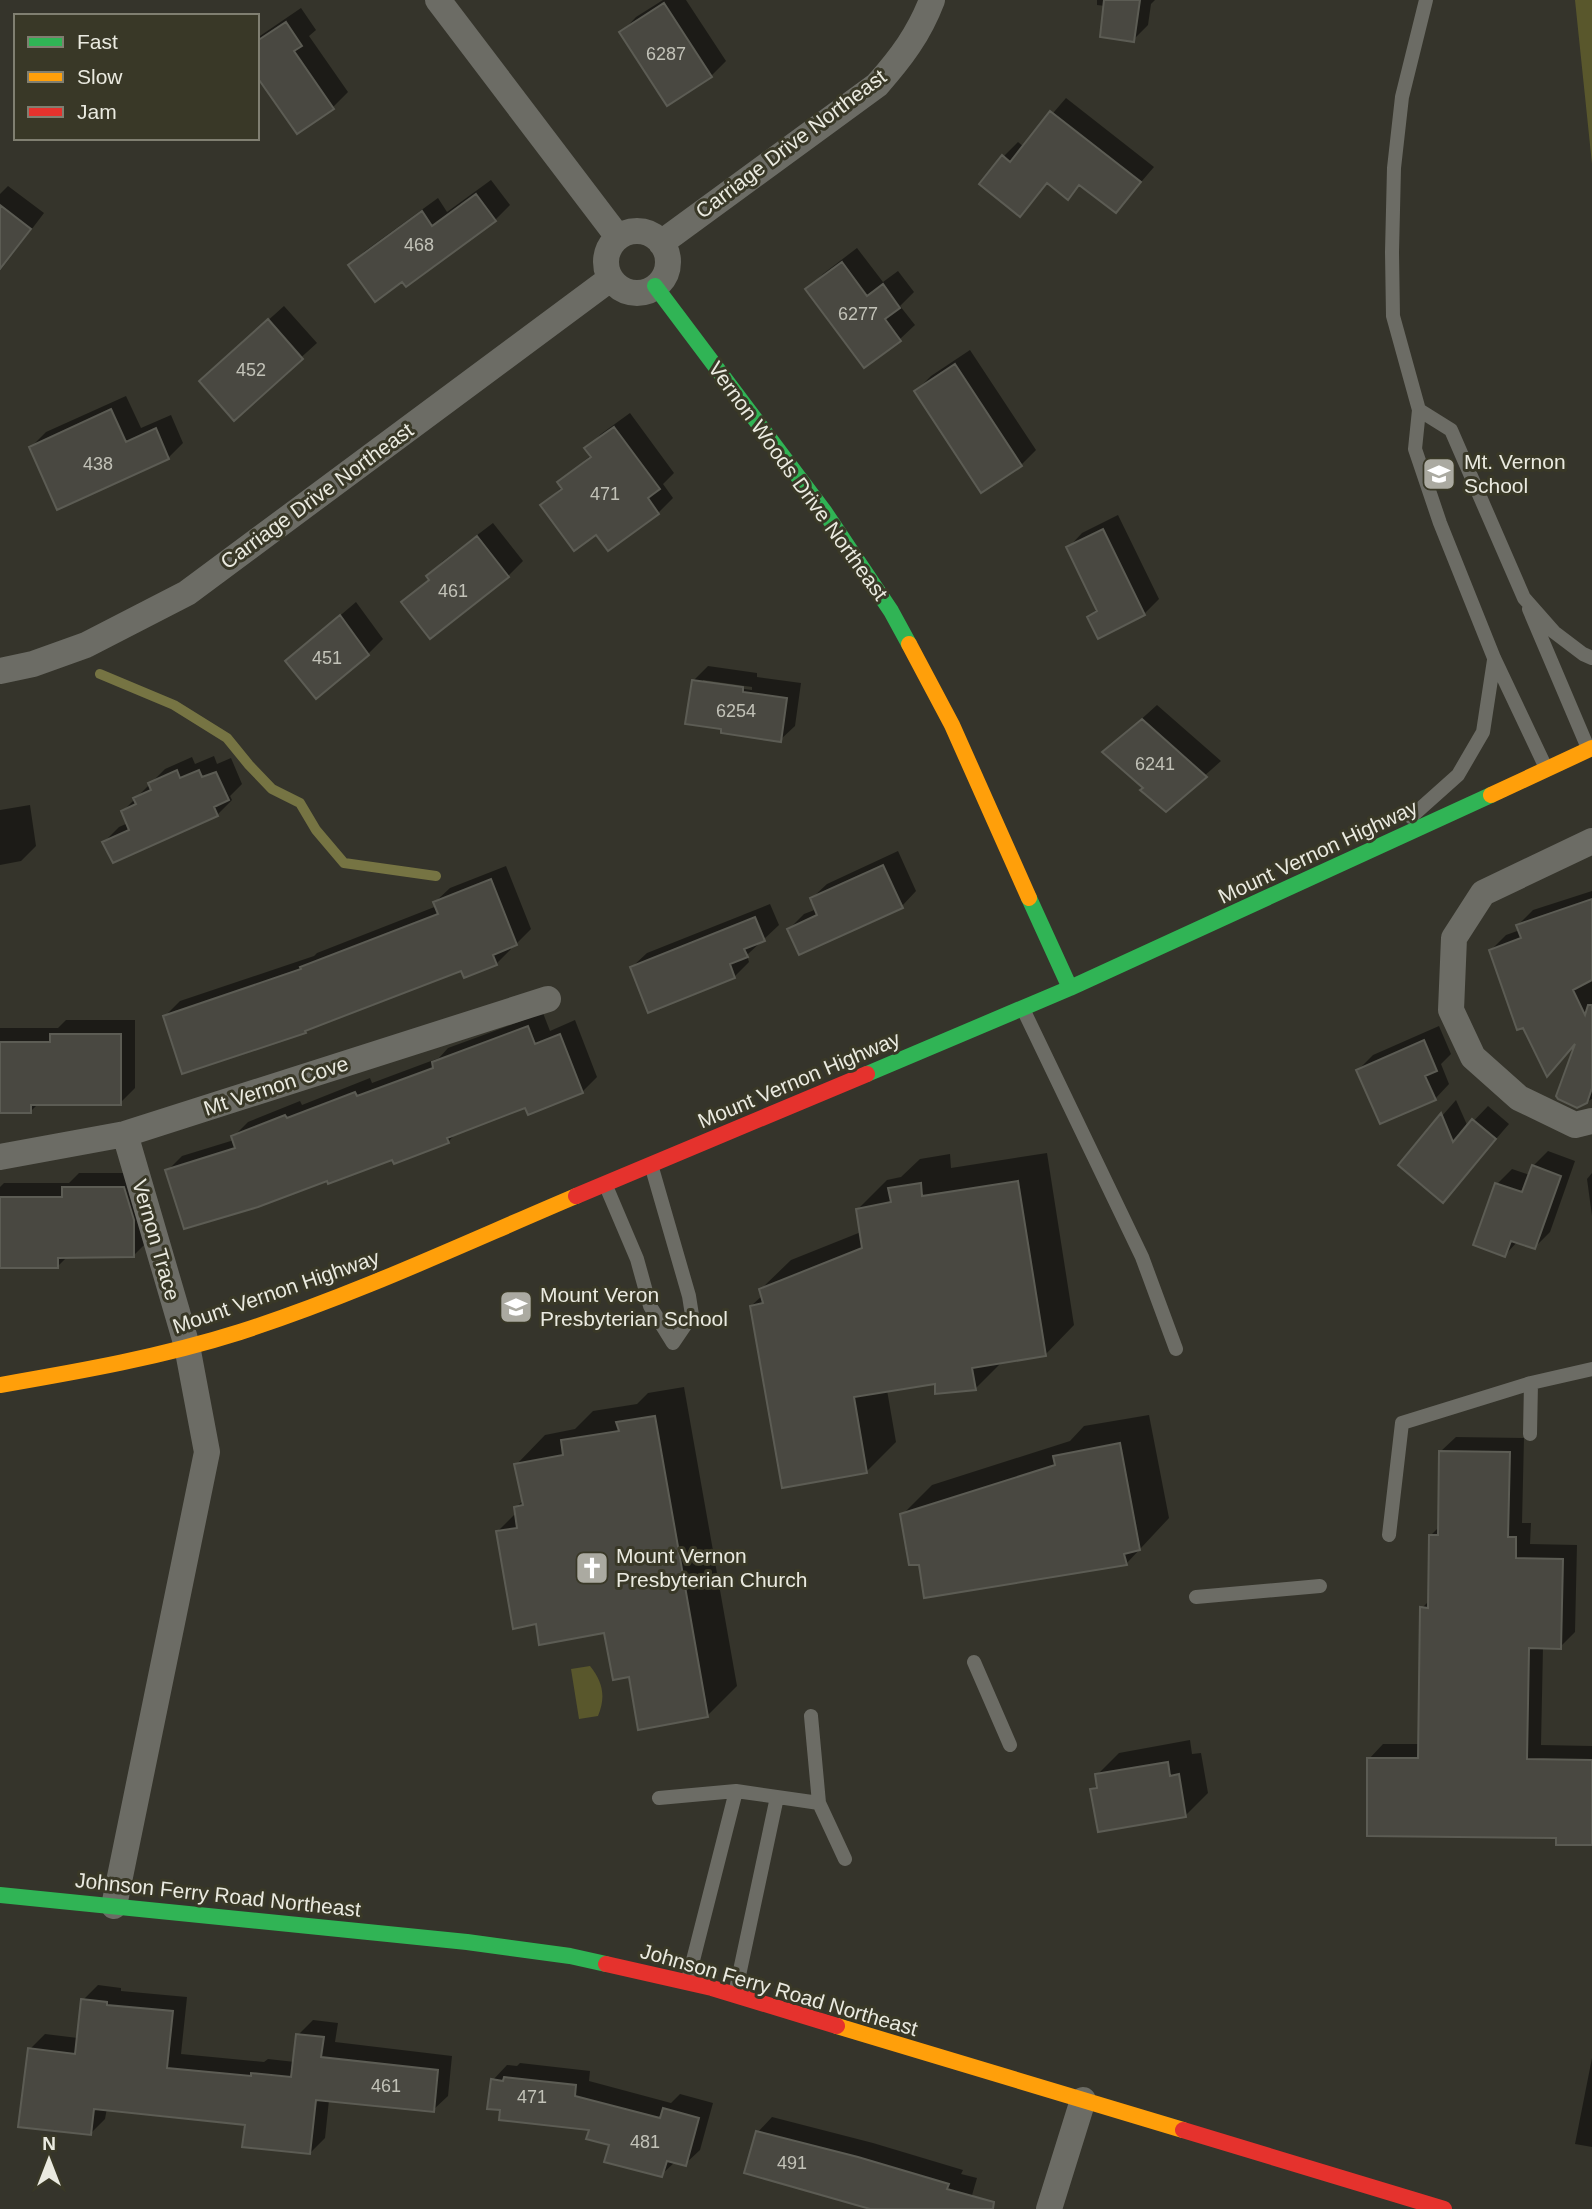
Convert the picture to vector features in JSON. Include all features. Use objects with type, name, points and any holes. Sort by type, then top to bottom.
[{"type":"street","points":[[438,0],[618,237]]},
{"type":"street","name":"Carriage Drive Northeast","points":[[661,243],[877,85],[904,54],[922,26],[932,0]]},
{"type":"street","points":[[646,231],[655,235],[661,243],[666,252],[667,263],[665,274],[655,286],[641,294],[631,293],[610,279],[606,265],[608,253],[618,237],[627,232],[646,231]]},
{"type":"street","name":"Carriage Drive Northeast","points":[[0,671],[33,664],[86,645],[187,593],[610,279]]},
{"type":"street","name":"Vernon Woods Drive Northeast","points":[[655,286],[824,511],[891,611],[952,725],[1070,988]]},
{"type":"street","name":"Mount Vernon Highway","points":[[0,1385],[128,1362],[239,1332],[348,1293],[1070,988],[1590,749]]},
{"type":"street","points":[[1592,841],[1483,893],[1454,938],[1451,1010],[1474,1057],[1518,1098],[1575,1125],[1592,1121]]},
{"type":"street","name":"Mt Vernon Cove","points":[[0,1157],[125,1134],[548,999]]},
{"type":"street","name":"Vernon Trace","points":[[114,1906],[207,1452],[187,1346],[125,1134]]},
{"type":"street","name":"Johnson Ferry Road Northeast","points":[[0,1895],[467,1942],[570,1956],[735,1996],[1444,2209]]},
{"type":"street","points":[[1049,2209],[1083,2100]]},
{"type":"lane","points":[[1426,0],[1402,97],[1394,168],[1394,316],[1419,410],[1415,449],[1440,523],[1494,658],[1546,770]]},
{"type":"lane","points":[[1419,410],[1451,430],[1590,749]]},
{"type":"lane","points":[[1524,598],[1554,632],[1592,658]]},
{"type":"lane","points":[[1376,849],[1458,775],[1483,732],[1494,658]]},
{"type":"lane","points":[[1023,1008],[1142,1257],[1176,1349]]},
{"type":"lane","points":[[605,1185],[636,1259],[650,1306],[673,1343],[692,1315],[690,1296],[652,1165]]},
{"type":"lane","points":[[1389,1535],[1402,1423],[1531,1383],[1592,1368]]},
{"type":"lane","points":[[1530,1434],[1531,1383]]},
{"type":"lane","points":[[1196,1597],[1320,1586]]},
{"type":"lane","points":[[974,1662],[1010,1745]]},
{"type":"lane","points":[[811,1716],[819,1803],[845,1859]]},
{"type":"lane","points":[[659,1798],[736,1791],[819,1803]]},
{"type":"lane","points":[[688,1983],[736,1791]]},
{"type":"lane","points":[[735,1996],[777,1797]]},
{"type":"shaded area","points":[[1575,0],[1592,0],[1592,164]]},
{"type":"shaded area","points":[[590,1666],[600,1684],[602,1702],[598,1716],[579,1719],[571,1669]]},
{"type":"building","points":[[1104,0],[1140,0],[1134,42],[1100,37]]},
{"type":"building","points":[[664,3],[712,77],[667,106],[619,32]]},
{"type":"building","points":[[286,22],[302,46],[294,51],[334,109],[297,134],[259,80],[259,40]]},
{"type":"building","points":[[1050,111],[1141,182],[1116,213],[1079,185],[1068,200],[1047,183],[1020,217],[979,184],[1002,155],[1010,162]]},
{"type":"building","points":[[476,194],[496,221],[406,287],[402,282],[375,302],[348,265],[422,211],[432,226]]},
{"type":"building","points":[[0,205],[31,229],[0,269]]},
{"type":"building","points":[[842,262],[867,296],[883,284],[900,308],[885,319],[901,341],[864,368],[805,289]]},
{"type":"building","points":[[268,319],[303,359],[234,421],[199,381]]},
{"type":"building","points":[[955,364],[1022,466],[981,493],[914,391]]},
{"type":"building","points":[[111,409],[126,442],[156,428],[169,459],[57,510],[29,447]]},
{"type":"building","points":[[614,427],[660,489],[648,498],[659,514],[608,551],[596,535],[574,551],[540,505],[562,489],[557,482],[591,457],[584,448]]},
{"type":"building","points":[[1103,529],[1145,615],[1098,639],[1087,617],[1097,611],[1066,547]]},
{"type":"building","points":[[477,536],[509,577],[430,639],[401,602],[429,580],[426,576]]},
{"type":"building","points":[[340,615],[369,655],[316,699],[285,661]]},
{"type":"building","points":[[692,680],[743,687],[743,692],[787,698],[781,742],[721,733],[721,729],[685,724]]},
{"type":"building","points":[[1142,719],[1207,777],[1166,812],[1102,752]]},
{"type":"building","points":[[177,770],[180,778],[199,770],[202,777],[216,772],[229,800],[214,807],[218,816],[113,863],[102,842],[129,830],[121,811],[136,804],[133,798],[151,790],[148,783]]},
{"type":"building","points":[[883,865],[903,908],[799,955],[787,929],[817,915],[810,898]]},
{"type":"building","points":[[491,879],[517,945],[493,955],[497,965],[464,978],[461,971],[305,1031],[306,1033],[182,1074],[163,1016],[301,969],[300,967],[438,914],[433,902]]},
{"type":"building","points":[[1592,899],[1592,980],[1573,990],[1585,1015],[1588,1005],[1592,1005],[1592,1088],[1587,1103],[1577,1108],[1556,1096],[1575,1044],[1547,1077],[1523,1028],[1517,1030],[1489,950],[1521,938],[1516,925]]},
{"type":"building","points":[[755,917],[765,941],[744,949],[748,957],[730,964],[735,978],[648,1013],[630,967]]},
{"type":"building","points":[[528,1026],[535,1044],[560,1034],[583,1093],[528,1115],[525,1108],[447,1138],[449,1143],[394,1164],[392,1160],[328,1184],[327,1181],[258,1207],[184,1229],[165,1170],[235,1148],[231,1136],[285,1115],[287,1118],[355,1092],[357,1096],[433,1068],[432,1062]]},
{"type":"building","points":[[50,1034],[121,1034],[121,1105],[31,1105],[31,1113],[0,1113],[0,1042],[50,1042]]},
{"type":"building","points":[[1424,1040],[1437,1071],[1425,1076],[1436,1100],[1380,1124],[1356,1070]]},
{"type":"building","points":[[1441,1113],[1453,1142],[1472,1119],[1496,1139],[1443,1203],[1398,1165]]},
{"type":"building","points":[[1532,1165],[1561,1176],[1535,1249],[1511,1241],[1505,1257],[1473,1245],[1495,1183],[1522,1192]]},
{"type":"building","points":[[1018,1181],[1046,1356],[972,1368],[976,1390],[935,1394],[935,1384],[854,1397],[867,1473],[782,1488],[750,1306],[763,1303],[759,1289],[862,1248],[856,1209],[891,1202],[888,1188],[921,1183],[922,1196]]},
{"type":"building","points":[[62,1187],[124,1187],[134,1220],[134,1257],[58,1258],[58,1268],[0,1268],[0,1197],[62,1197]]},
{"type":"building","name":"Mount Vernon Presbyterian Church","points":[[655,1416],[708,1717],[638,1730],[629,1677],[613,1680],[604,1633],[539,1645],[536,1624],[513,1629],[496,1531],[517,1528],[514,1507],[523,1505],[514,1464],[563,1455],[561,1440],[619,1431],[616,1422]]},
{"type":"building","points":[[1120,1443],[1140,1550],[1124,1554],[1127,1565],[924,1598],[919,1565],[909,1565],[900,1514],[1055,1465],[1053,1456]]},
{"type":"building","points":[[1439,1451],[1510,1452],[1508,1537],[1516,1537],[1516,1558],[1563,1559],[1561,1649],[1529,1648],[1527,1759],[1592,1760],[1592,1845],[1556,1845],[1556,1838],[1367,1836],[1367,1758],[1418,1758],[1420,1607],[1428,1608],[1429,1535],[1438,1535]]},
{"type":"building","points":[[1168,1762],[1170,1776],[1179,1774],[1186,1817],[1098,1832],[1090,1789],[1097,1788],[1095,1774]]},
{"type":"building","points":[[81,1999],[107,2002],[107,2005],[173,2011],[167,2068],[291,2077],[296,2034],[324,2037],[321,2057],[438,2070],[434,2112],[316,2100],[310,2154],[242,2147],[245,2125],[94,2109],[91,2135],[18,2127],[28,2048],[75,2054]]},
{"type":"building","points":[[504,2077],[576,2085],[575,2096],[660,2118],[663,2108],[699,2118],[686,2166],[667,2161],[662,2177],[604,2162],[609,2145],[586,2139],[589,2130],[499,2120],[500,2110],[487,2109],[491,2079],[503,2081]]},
{"type":"building","points":[[756,2131],[949,2184],[947,2189],[994,2202],[993,2209],[870,2209],[744,2173]]},
{"type":"waterway","points":[[100,674],[174,705],[227,738],[272,789],[300,803],[316,830],[344,863],[436,876]]},
{"type":"traffic: fast","points":[[655,286],[824,511],[891,611],[909,644]]},
{"type":"traffic: fast","points":[[867,1074],[1070,988],[1491,795]]},
{"type":"traffic: fast","points":[[1029,898],[1070,988]]},
{"type":"traffic: fast","points":[[0,1895],[467,1942],[570,1956],[606,1964]]},
{"type":"traffic: slow","points":[[909,644],[952,725],[1029,898]]},
{"type":"traffic: slow","points":[[1491,795],[1592,748]]},
{"type":"traffic: slow","points":[[0,1385],[151,1356],[240,1332],[368,1285],[576,1196]]},
{"type":"traffic: slow","points":[[837,2026],[1183,2130]]},
{"type":"traffic: jam","points":[[576,1196],[867,1074]]},
{"type":"traffic: jam","points":[[606,1964],[712,1988],[837,2026]]},
{"type":"traffic: jam","points":[[1183,2130],[1444,2209]]},
{"type":"place","name":"Mt. Vernon School","points":[[1439,474]]},
{"type":"place","name":"Mount Veron Presbyterian School","points":[[516,1307]]},
{"type":"place","name":"Mount Vernon Presbyterian Church","points":[[592,1568]]}]
